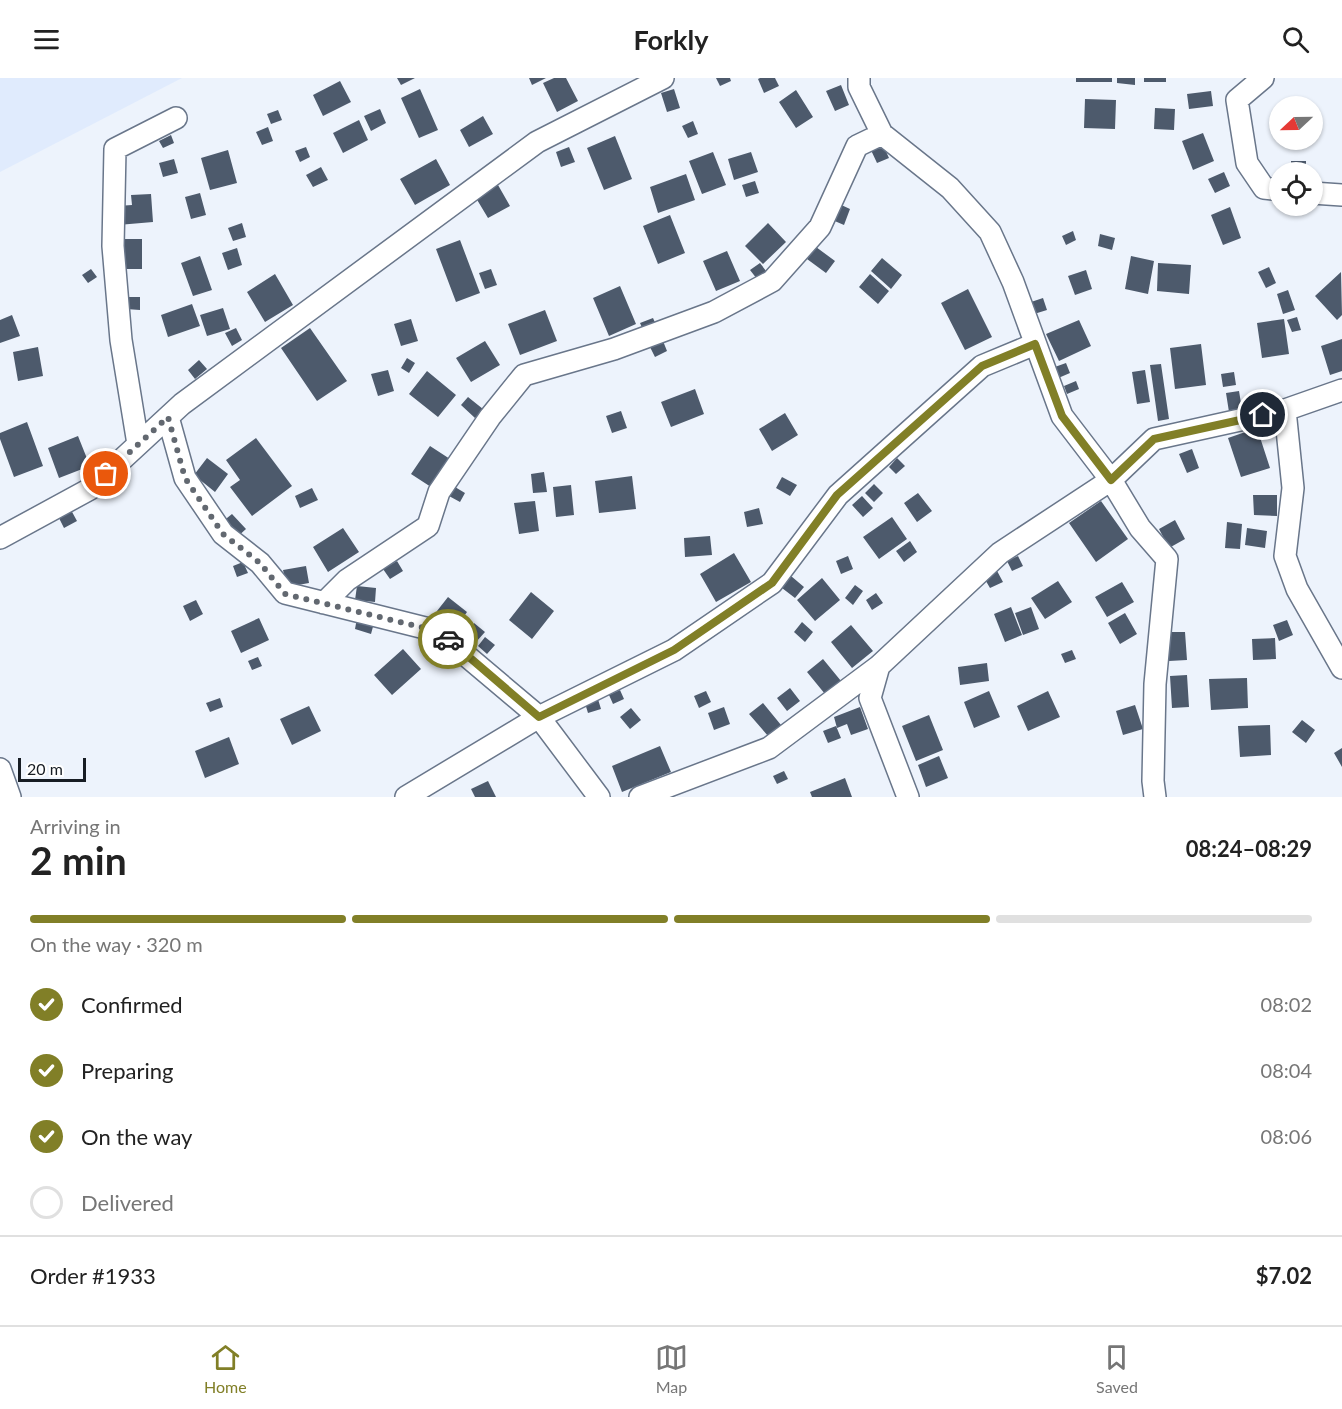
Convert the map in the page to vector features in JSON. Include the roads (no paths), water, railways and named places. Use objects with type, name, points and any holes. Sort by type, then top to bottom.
[{"type":"street","points":[[0,538],[90,489],[182,404],[537,142],[663,78]]},
{"type":"street","points":[[859,78],[860,87],[882,134],[950,188],[990,232],[1013,282],[1062,416],[1111,480],[1140,528],[1167,559],[1155,684],[1153,781],[1155,797]]},
{"type":"street","points":[[1263,78],[1237,100],[1247,163],[1264,188],[1269,189]]},
{"type":"street","points":[[138,444],[121,340],[114,257],[115,149],[176,118]]},
{"type":"street","points":[[324,603],[347,580],[428,526],[439,492],[490,417],[524,375],[614,349],[714,312],[772,281],[820,227],[857,146],[882,134]]},
{"type":"street","points":[[1323,194],[1342,195]]},
{"type":"street","points":[[406,797],[539,717],[674,650],[772,583],[837,495],[982,366],[1035,344]]},
{"type":"street","points":[[640,797],[769,748],[879,666],[1000,553],[1111,480],[1154,439],[1285,410],[1342,390]]},
{"type":"street","points":[[1285,410],[1293,488],[1285,556],[1297,589],[1342,668]]},
{"type":"street","points":[[168,417],[185,478],[223,534],[260,563],[285,594],[437,631],[539,717],[599,797]]},
{"type":"street","points":[[879,666],[870,698],[908,797]]},
{"type":"street","points":[[0,769],[10,797]]}]
